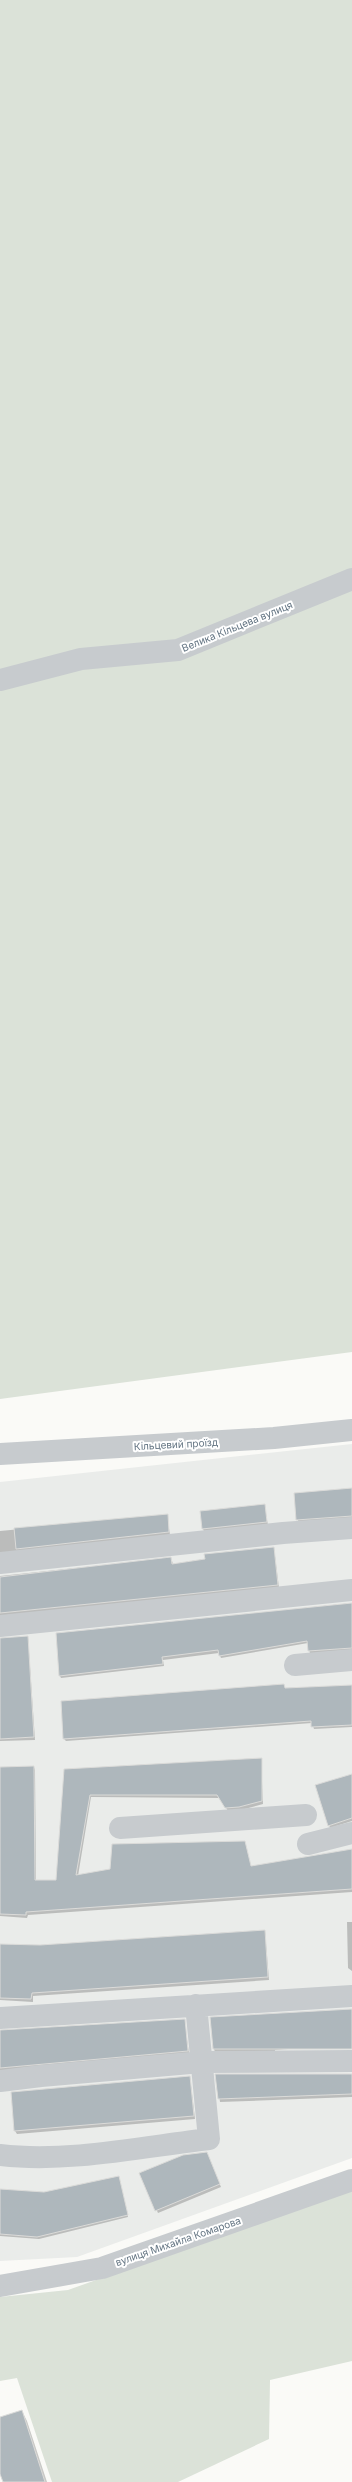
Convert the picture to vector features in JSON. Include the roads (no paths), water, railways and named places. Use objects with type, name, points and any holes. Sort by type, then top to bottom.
[{"type":"street","name":"Велика Кільцева вулиця","points":[[0,680],[81,660],[178,650],[352,580]]},
{"type":"street","name":"Кільцевий проїзд","points":[[0,1454],[274,1438],[352,1430]]},
{"type":"street","points":[[0,1563],[283,1532],[352,1528]]},
{"type":"street","points":[[0,1626],[352,1590]]},
{"type":"street","points":[[295,1665],[352,1660]]},
{"type":"street","points":[[120,1828],[306,1815]]},
{"type":"street","points":[[308,1844],[352,1833]]},
{"type":"street","points":[[0,2018],[352,1996]]},
{"type":"street","points":[[0,2155],[21,2158],[85,2154],[209,2139],[196,2005]]},
{"type":"street","points":[[0,2081],[202,2062],[352,2061]]},
{"type":"street","name":"вулиця Михайла Комарова","points":[[0,2286],[102,2268],[352,2180]]}]
